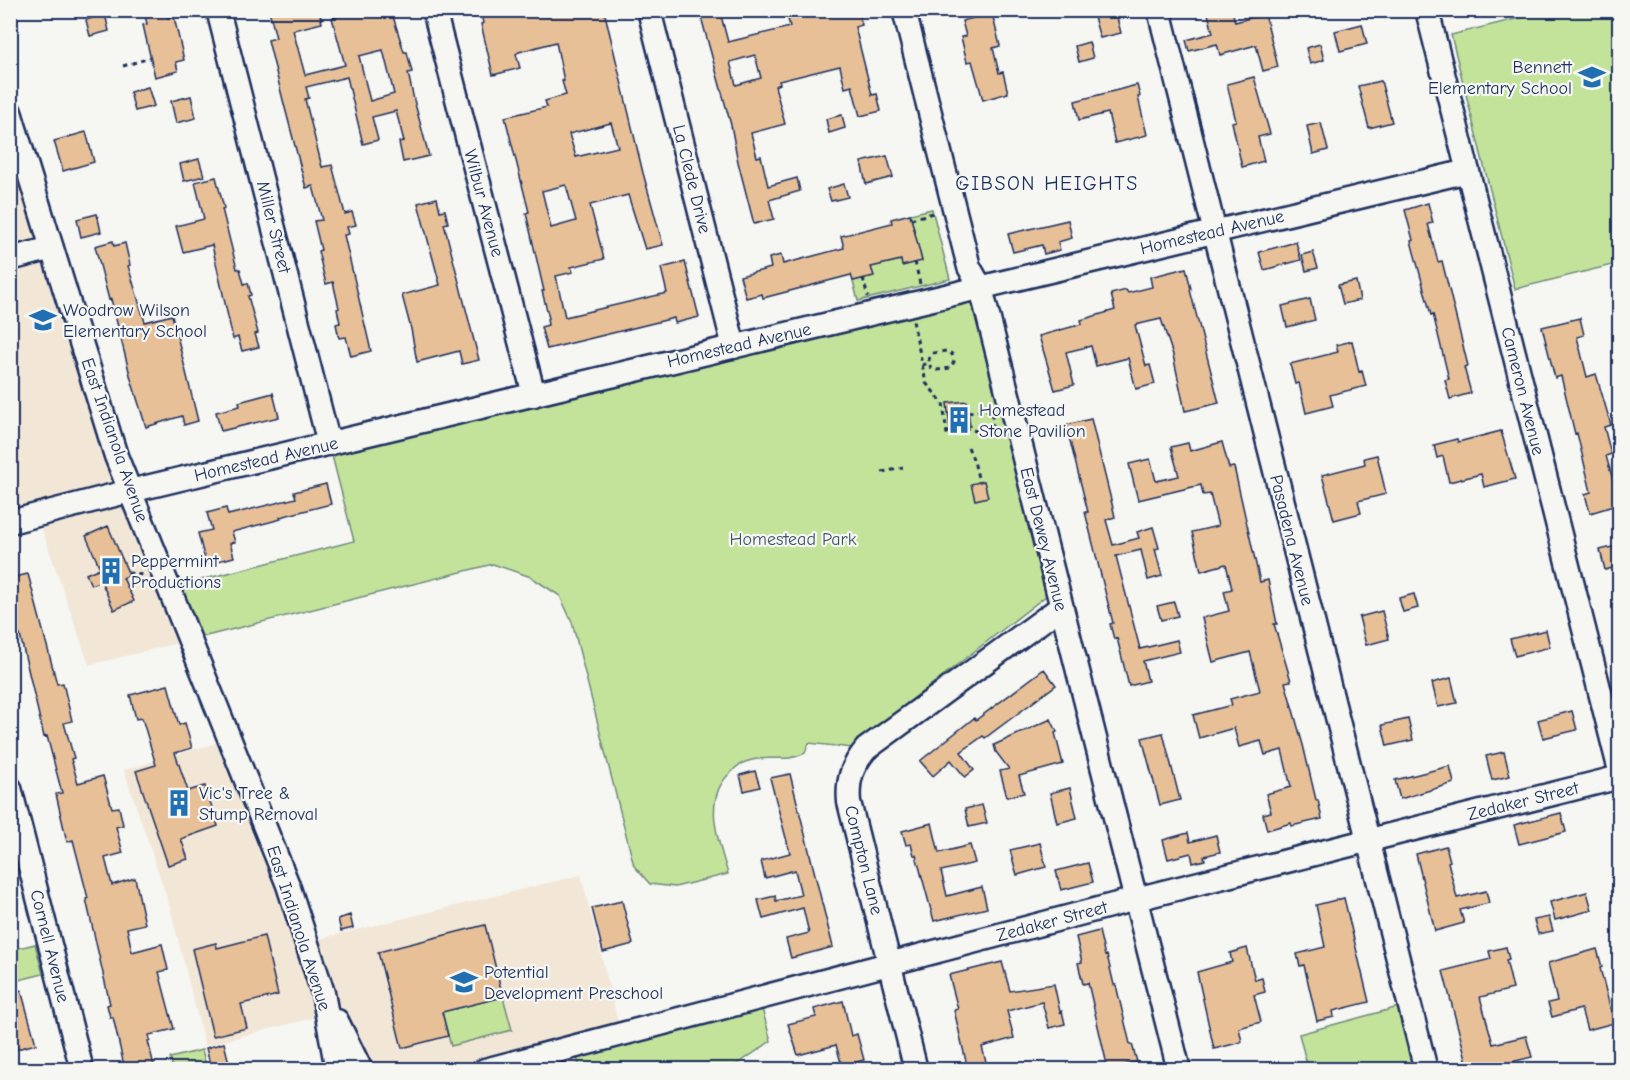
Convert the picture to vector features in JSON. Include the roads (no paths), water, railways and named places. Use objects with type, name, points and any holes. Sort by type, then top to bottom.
[{"type":"street","name":"Miller Street","points":[[218,10],[328,444]]},
{"type":"street","name":"Wilbur Avenue","points":[[434,10],[534,395]]},
{"type":"street","name":"La Clede Drive","points":[[649,10],[734,347]]},
{"type":"street","name":"East Dewey Avenue","points":[[904,10],[969,267],[981,288],[1179,1070]]},
{"type":"street","name":"Pasadena Avenue","points":[[1159,10],[1426,1070]]},
{"type":"street","name":"Cameron Avenue","points":[[1427,10],[1620,771]]},
{"type":"street","name":"East Indianola Avenue","points":[[11,113],[117,456],[278,858],[323,993],[337,1070]]},
{"type":"street","name":"Homestead Avenue","points":[[10,522],[130,491],[1468,171]]},
{"type":"street","points":[[10,259],[52,248]]},
{"type":"street","name":"Compton Lane","points":[[916,1070],[849,802],[848,788],[855,762],[866,749],[1061,608]]},
{"type":"street","name":"Zedaker Street","points":[[485,1070],[1136,899],[1620,777]]},
{"type":"street","name":"Cornell Avenue","points":[[10,788],[82,1070]]},
{"type":"street","points":[[323,993],[360,1070]]},
{"type":"place","name":"Bennett Elementary School","points":[[1592,77]]},
{"type":"place","name":"Woodrow Wilson Elementary School","points":[[43,320]]},
{"type":"place","name":"Homestead Stone Pavilion","points":[[959,420]]},
{"type":"place","name":"Peppermint Productions","points":[[111,571]]},
{"type":"place","name":"Vic's Tree & Stump Removal","points":[[179,803]]},
{"type":"place","name":"Potential Development Preschool","points":[[464,982]]},
{"type":"district","name":"GIBSON HEIGHTS","points":[[1047,183]]},
{"type":"park label","name":"Homestead Park","points":[[793,539]]}]
